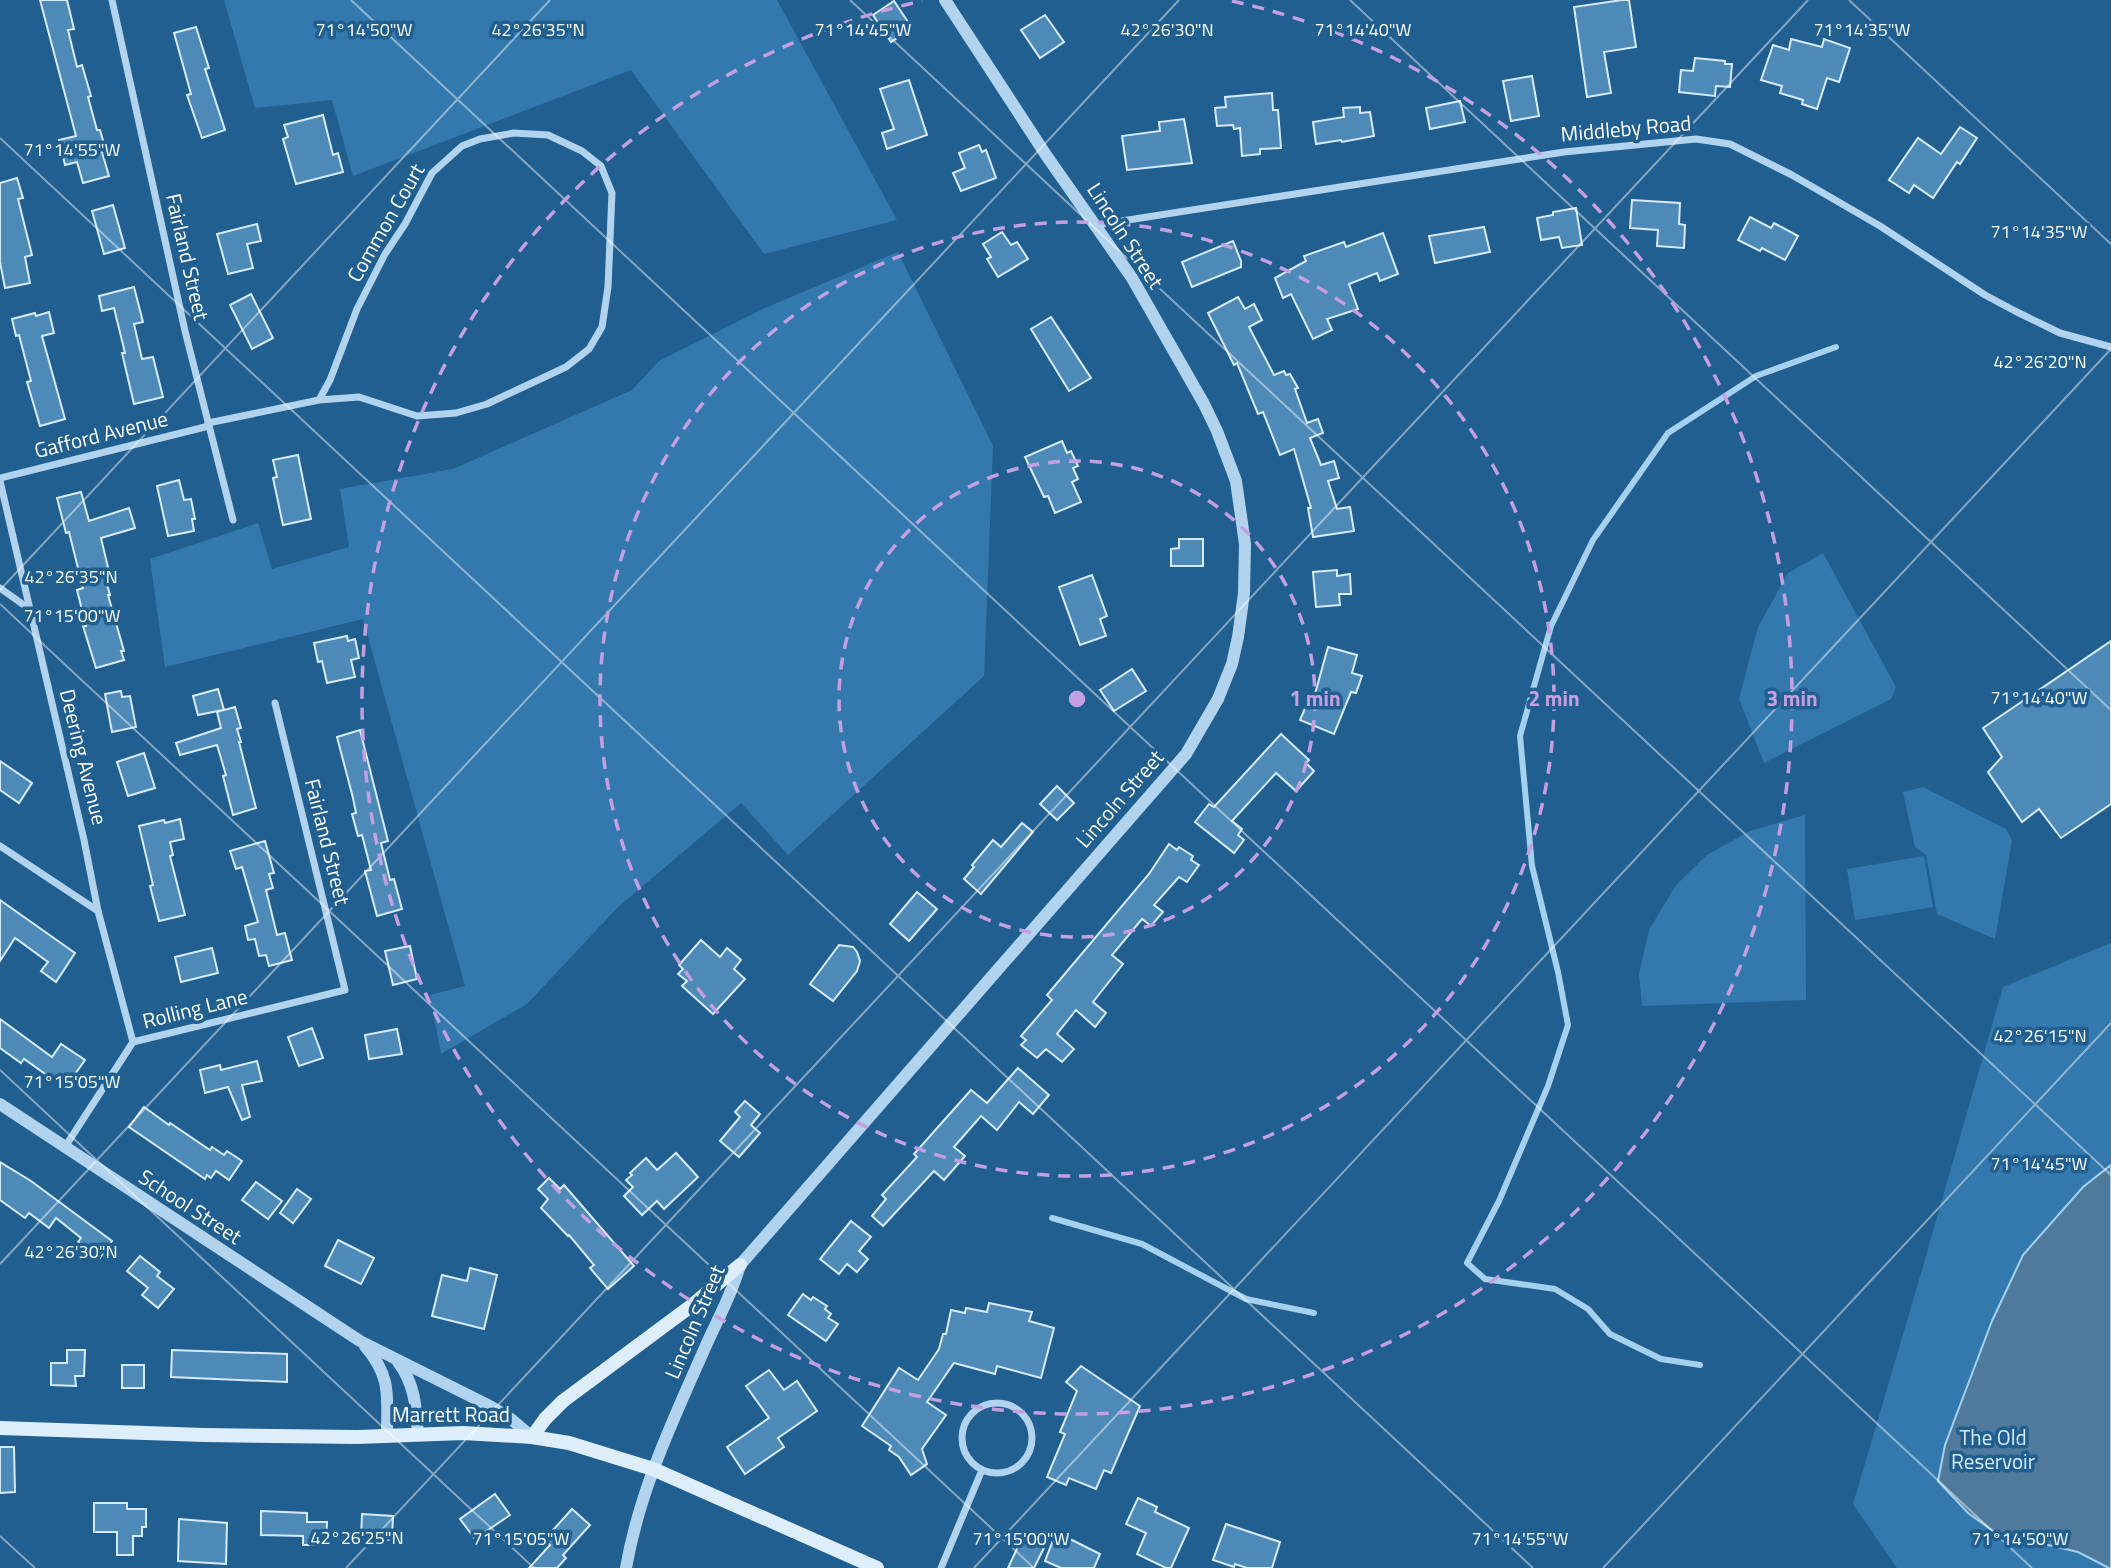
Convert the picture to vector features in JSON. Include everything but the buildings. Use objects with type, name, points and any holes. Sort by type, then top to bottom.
[{"type":"main road","points":[[532,1437],[545,1419],[564,1401],[691,1306],[740,1265]]},
{"type":"main road","name":"Marrett Road","points":[[0,1428],[204,1435],[387,1436],[463,1433],[532,1437],[569,1443],[653,1469],[877,1568]]},
{"type":"street","name":"Fairland Street","points":[[112,0],[183,318],[233,520]]},
{"type":"street","name":"Lincoln Street","points":[[626,1568],[631,1541],[653,1469],[735,1284],[740,1265],[1186,754],[1213,709],[1232,664],[1244,593],[1243,524],[1236,481],[1217,431],[1132,278],[1046,155],[945,0]]},
{"type":"street","name":"Common Court","points":[[209,425],[319,400],[359,397],[417,416],[456,413],[486,404],[566,367],[589,349],[602,327],[608,287],[612,193],[601,166],[582,151],[548,135],[514,133],[461,146],[432,173],[405,224],[385,254],[357,309],[330,380],[319,400]]},
{"type":"street","name":"Middleby Road","points":[[1096,225],[1564,152],[1696,139],[1730,144],[1792,175],[1880,226],[2015,312],[2060,333],[2111,347]]},
{"type":"street","name":"Gafford Avenue","points":[[0,479],[209,425]]},
{"type":"street","name":"Deering Avenue","points":[[0,479],[98,911],[134,1042]]},
{"type":"street","points":[[0,588],[29,608]]},
{"type":"street","name":"Fairland Street","points":[[275,703],[345,990]]},
{"type":"street","points":[[0,846],[98,911]]},
{"type":"street","name":"Rolling Lane","points":[[65,1147],[134,1042],[345,990]]},
{"type":"street","name":"School Street","points":[[0,1104],[360,1341],[490,1406],[532,1437]]},
{"type":"street","name":"School Street","points":[[360,1341],[376,1360],[385,1377],[387,1436]]},
{"type":"street","points":[[396,1360],[407,1374],[414,1390],[418,1434]]},
{"type":"street","points":[[996,1402],[1008,1404],[1026,1418],[1031,1429],[1029,1451],[1015,1468],[993,1473],[982,1470],[972,1463],[965,1453],[962,1442],[967,1419],[975,1410],[985,1405],[996,1402]]},
{"type":"street","points":[[941,1568],[982,1470]]},
{"type":"green space","points":[[224,0],[777,0],[897,220],[764,254],[631,70],[353,176],[332,100],[255,108]]},
{"type":"green space","points":[[898,252],[993,446],[984,676],[788,855],[741,803],[618,907],[527,1004],[441,1054],[430,995],[465,986],[363,619],[165,667],[150,559],[258,523],[272,569],[349,547],[340,489],[453,469],[632,390],[659,361],[765,308]]},
{"type":"green space","points":[[1823,553],[1896,687],[1891,699],[1764,763],[1739,699],[1758,627],[1788,573]]},
{"type":"green space","points":[[1923,787],[2006,829],[2012,840],[1995,939],[1937,914],[1926,855],[1915,847],[1903,792]]},
{"type":"green space","points":[[1805,815],[1806,1000],[1642,1006],[1639,974],[1649,930],[1676,885],[1707,855],[1750,831]]},
{"type":"green space","points":[[1924,856],[1933,907],[1855,920],[1847,869]]},
{"type":"green space","name":"The Old Reservoir","points":[[2111,943],[2111,1568],[1897,1568],[1853,1504],[2003,987]]},
{"type":"shaded area","points":[[2111,1165],[2109,1568],[2078,1552],[1996,1533],[1968,1513],[1938,1481],[1945,1445],[1992,1321],[2023,1255],[2083,1187]]},
{"type":"waterway","points":[[1700,1365],[1661,1359],[1610,1334],[1588,1309],[1555,1289],[1485,1279],[1467,1263],[1499,1201],[1548,1086],[1568,1025],[1532,866],[1520,736],[1551,626],[1593,540],[1668,433],[1756,376],[1836,347]]},
{"type":"waterway","points":[[1052,1218],[1142,1244],[1246,1299],[1314,1313]]}]
